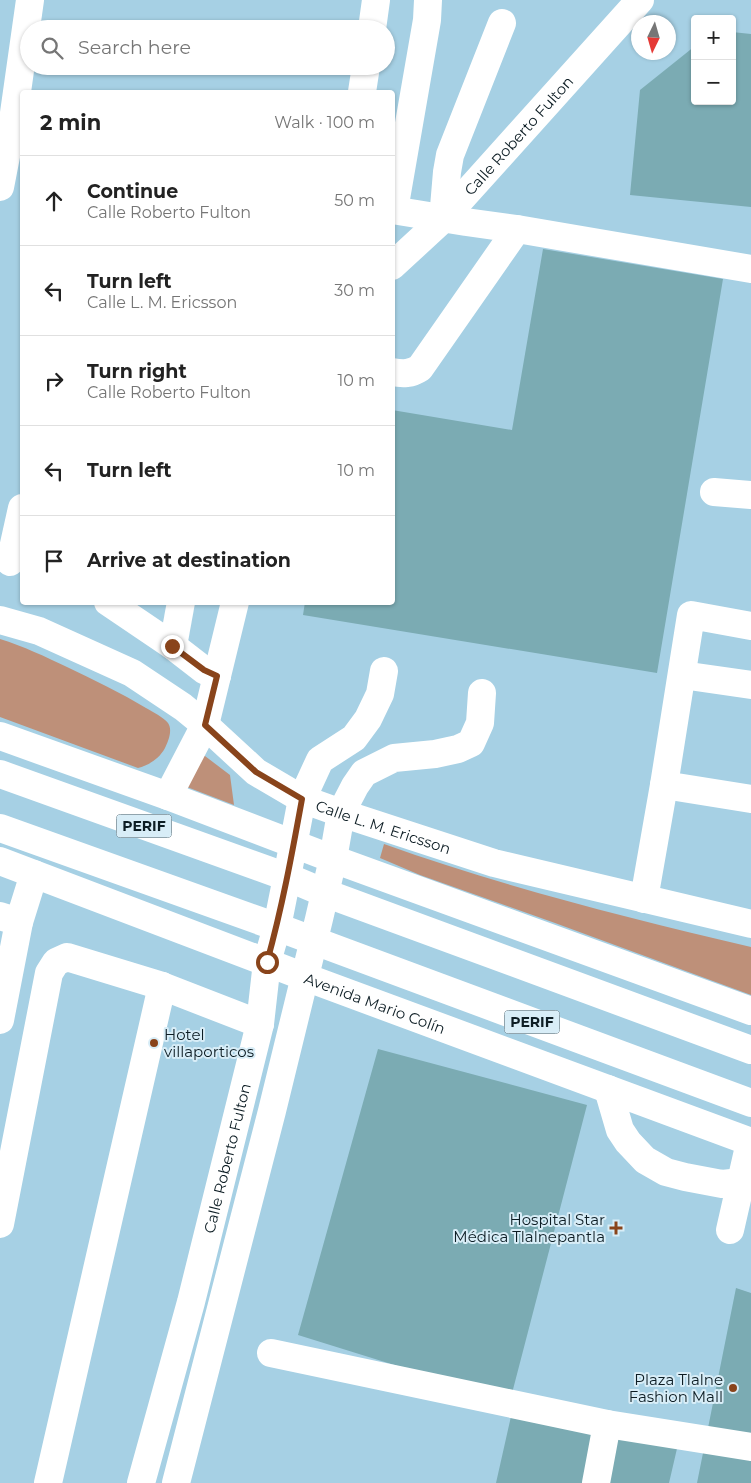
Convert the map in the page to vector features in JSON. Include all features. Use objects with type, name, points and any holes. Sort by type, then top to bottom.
[{"type":"main road","points":[[27,20],[30,0]]},
{"type":"main road","points":[[373,20],[376,0]]},
{"type":"main road","points":[[395,199],[427,20],[428,0]]},
{"type":"main road","name":"Calle Roberto Fulton","points":[[395,263],[443,219],[640,0]]},
{"type":"main road","points":[[443,219],[450,155],[502,22]]},
{"type":"main road","points":[[0,187],[20,67]]},
{"type":"main road","points":[[362,90],[365,75]]},
{"type":"main road","points":[[395,210],[751,269]]},
{"type":"main road","points":[[395,373],[403,374],[420,368],[517,229]]},
{"type":"main road","points":[[714,492],[751,495]]},
{"type":"main road","points":[[11,563],[20,518]]},
{"type":"main road","points":[[112,605],[204,670],[217,676]]},
{"type":"main road","points":[[172,646],[180,605]]},
{"type":"main road","points":[[168,796],[205,725],[234,605]]},
{"type":"main road","points":[[644,899],[691,615],[751,626]]},
{"type":"main road","name":"Calle L. M. Ericsson","points":[[0,620],[39,631],[132,673],[183,707],[256,772],[302,799],[494,863],[751,924]]},
{"type":"main road","name":"Calle Roberto Fulton","points":[[141,1483],[192,1302],[260,1024],[267,962],[287,877],[302,799],[320,760],[354,738],[368,719],[380,694],[384,671]]},
{"type":"main road","points":[[682,675],[751,685]]},
{"type":"main road","points":[[176,1483],[222,1310],[314,941],[333,859],[341,813],[364,773],[394,758],[435,754],[458,749],[471,743],[480,723],[482,693]]},
{"type":"main road","points":[[0,736],[751,1011]]},
{"type":"main road","name":"PERIF","points":[[0,774],[287,877],[325,893],[751,1050]]},
{"type":"main road","points":[[664,785],[751,799]]},
{"type":"main road","name":"PERIF","points":[[0,828],[276,927],[751,1103]]},
{"type":"main road","name":"Avenida Mario Colín","points":[[0,862],[751,1142]]},
{"type":"main road","points":[[0,1020],[10,919],[34,874]]},
{"type":"main road","points":[[0,1224],[49,973],[56,962],[67,957],[162,986],[260,1024]]},
{"type":"main road","points":[[48,1483],[162,986]]},
{"type":"main road","points":[[608,1089],[620,1130],[628,1142],[645,1160],[666,1172],[685,1177],[722,1184],[741,1182]]},
{"type":"main road","points":[[704,1124],[715,1090]]},
{"type":"main road","points":[[241,1103],[272,1111]]},
{"type":"main road","points":[[730,1230],[751,1142]]},
{"type":"main road","points":[[192,1302],[222,1310]]},
{"type":"main road","points":[[271,1353],[608,1424],[751,1447]]},
{"type":"main road","points":[[596,1483],[608,1424]]},
{"type":"shaded area","points":[[0,639],[77,672],[127,697],[161,717],[168,723],[170,729],[169,739],[163,752],[153,761],[138,768],[0,717]]},
{"type":"shaded area","points":[[201,753],[230,775],[234,805],[179,784]]},
{"type":"shaded area","points":[[384,844],[429,860],[566,901],[751,947],[751,995],[420,875],[380,858]]},
{"type":"building","points":[[736,32],[751,34],[751,207],[630,195],[640,90],[691,49],[691,105],[736,105]]},
{"type":"building","points":[[543,249],[723,279],[657,673],[303,615],[305,605],[395,605],[395,410],[512,430]]},
{"type":"building","points":[[378,1049],[587,1105],[510,1401],[298,1335]]},
{"type":"building","name":"Plaza Tlalne Fashion Mall","points":[[736,1288],[751,1293],[751,1483],[697,1483]]},
{"type":"building","points":[[514,1403],[679,1440],[669,1483],[496,1483]]},
{"type":"place","name":"Hotel villaporticos","points":[[154,1043]]},
{"type":"place","name":"Hospital Star Médica Tlalnepantla","points":[[616,1228]]},
{"type":"place","name":"Plaza Tlalne Fashion Mall","points":[[733,1388]]},
{"type":"route","points":[[172,646],[204,670],[217,676],[205,725],[256,772],[302,799],[287,877],[267,962]]}]
